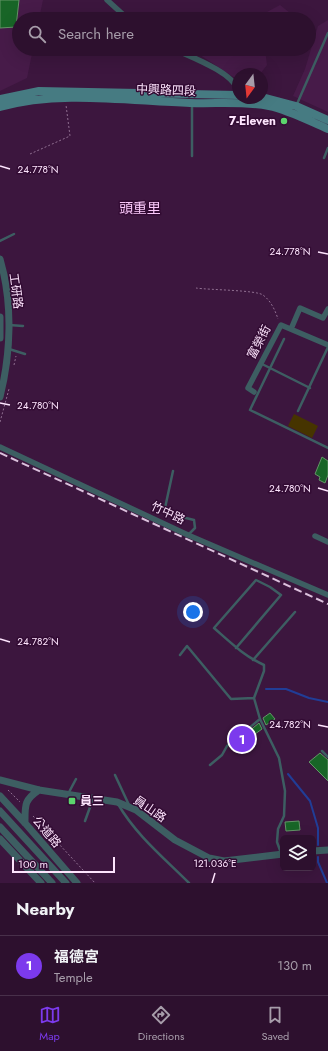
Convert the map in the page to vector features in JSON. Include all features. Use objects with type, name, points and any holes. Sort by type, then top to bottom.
[{"type":"main road","name":"中興路四段","points":[[0,100],[39,91],[192,99]]},
{"type":"main road","name":"中興路四段","points":[[0,108],[26,101],[66,98],[232,99]]},
{"type":"main road","points":[[268,99],[296,106],[328,120]]},
{"type":"main road","name":"中興路四段","points":[[261,104],[292,113],[328,129]]},
{"type":"street","points":[[107,0],[120,12]]},
{"type":"street","points":[[188,56],[221,72],[232,81]]},
{"type":"street","name":"工研路","points":[[0,259],[6,291],[9,325],[8,349],[0,397]]},
{"type":"street","points":[[291,329],[300,308],[323,318],[328,309]]},
{"type":"street","name":"工研路","points":[[0,317],[0,338]]},
{"type":"street","name":"富榮街","points":[[255,392],[248,388],[281,325],[328,346]]},
{"type":"street","name":"竹中路","points":[[0,447],[188,535],[328,596]]},
{"type":"street","points":[[315,536],[328,542]]},
{"type":"street","name":"員山路","points":[[0,780],[39,790],[117,802],[136,810],[175,840],[209,858],[224,861],[280,854]]},
{"type":"street","points":[[25,823],[25,807],[28,798],[39,790]]},
{"type":"street","name":"公道路","points":[[0,796],[77,883]]},
{"type":"street","name":"公道路","points":[[0,810],[66,883]]},
{"type":"street","points":[[0,827],[52,883]]},
{"type":"street","points":[[0,838],[41,883]]},
{"type":"street","points":[[316,851],[328,850]]},
{"type":"lane","points":[[292,113],[328,34]]},
{"type":"lane","points":[[192,99],[192,156]]},
{"type":"lane","points":[[324,158],[328,148]]},
{"type":"lane","points":[[0,241],[14,234]]},
{"type":"lane","points":[[6,291],[20,290]]},
{"type":"lane","points":[[9,325],[22,326]]},
{"type":"lane","points":[[284,339],[270,368],[255,392],[250,410],[328,448]]},
{"type":"lane","points":[[298,411],[310,388],[328,346]]},
{"type":"lane","points":[[8,349],[25,354]]},
{"type":"lane","points":[[260,364],[310,388]]},
{"type":"lane","points":[[173,471],[165,508],[174,515],[194,520],[196,522],[195,528],[188,535]]},
{"type":"lane","points":[[236,648],[281,595],[270,587],[256,580],[214,628],[236,648],[253,660],[264,665],[264,671],[254,698],[260,719],[279,758],[285,791],[284,816],[278,829],[277,842],[280,849]]},
{"type":"lane","points":[[253,660],[295,612]]},
{"type":"lane","points":[[180,655],[187,646],[231,699],[254,698]]},
{"type":"lane","points":[[210,765],[222,755],[227,746],[260,719]]},
{"type":"lane","points":[[322,751],[328,757]]},
{"type":"lane","points":[[115,775],[130,807]]},
{"type":"lane","points":[[68,794],[76,779]]},
{"type":"lane","points":[[85,821],[93,798]]},
{"type":"lane","points":[[117,802],[127,820],[168,864],[189,883]]},
{"type":"path","points":[[30,154],[70,136],[66,98]]},
{"type":"path","points":[[196,288],[222,291],[243,291],[263,294],[273,305],[281,325]]},
{"type":"path","points":[[5,787],[95,883]]},
{"type":"shaded area","points":[[0,0],[43,0],[40,12],[12,12],[12,56],[32,56],[27,78],[0,91]]},
{"type":"shaded area","points":[[280,5],[289,12],[267,12]]},
{"type":"shaded area","points":[[328,20],[328,112],[293,96],[309,56],[316,56],[316,33],[318,26]]},
{"type":"shaded area","points":[[202,56],[266,56],[267,65],[265,68],[232,68],[232,76]]},
{"type":"shaded area","points":[[294,414],[318,426],[312,438],[288,426]]},
{"type":"building","points":[[0,0],[19,0],[18,12],[12,12],[12,27],[0,28]]},
{"type":"building","points":[[322,457],[328,461],[328,475],[325,483],[319,480],[320,477],[315,474]]},
{"type":"building","points":[[270,713],[275,719],[266,725],[263,718]]},
{"type":"building","points":[[259,723],[262,729],[240,745],[237,741]]},
{"type":"building","points":[[320,753],[328,760],[328,781],[309,762]]},
{"type":"building","points":[[299,821],[300,830],[286,831],[285,822]]},
{"type":"waterway","points":[[266,689],[286,689],[309,698],[328,702]]},
{"type":"waterway","points":[[288,774],[310,801],[318,828],[318,845]]},
{"type":"waterway","points":[[318,857],[318,862],[327,883]]},
{"type":"railway","points":[[0,453],[328,604]]},
{"type":"place","name":"7-Eleven","points":[[284,121]]},
{"type":"place","name":"福德宮","points":[[242,739]]},
{"type":"place","name":"員三","points":[[72,801]]},
{"type":"district","name":"頭重里","points":[[140,208]]}]
